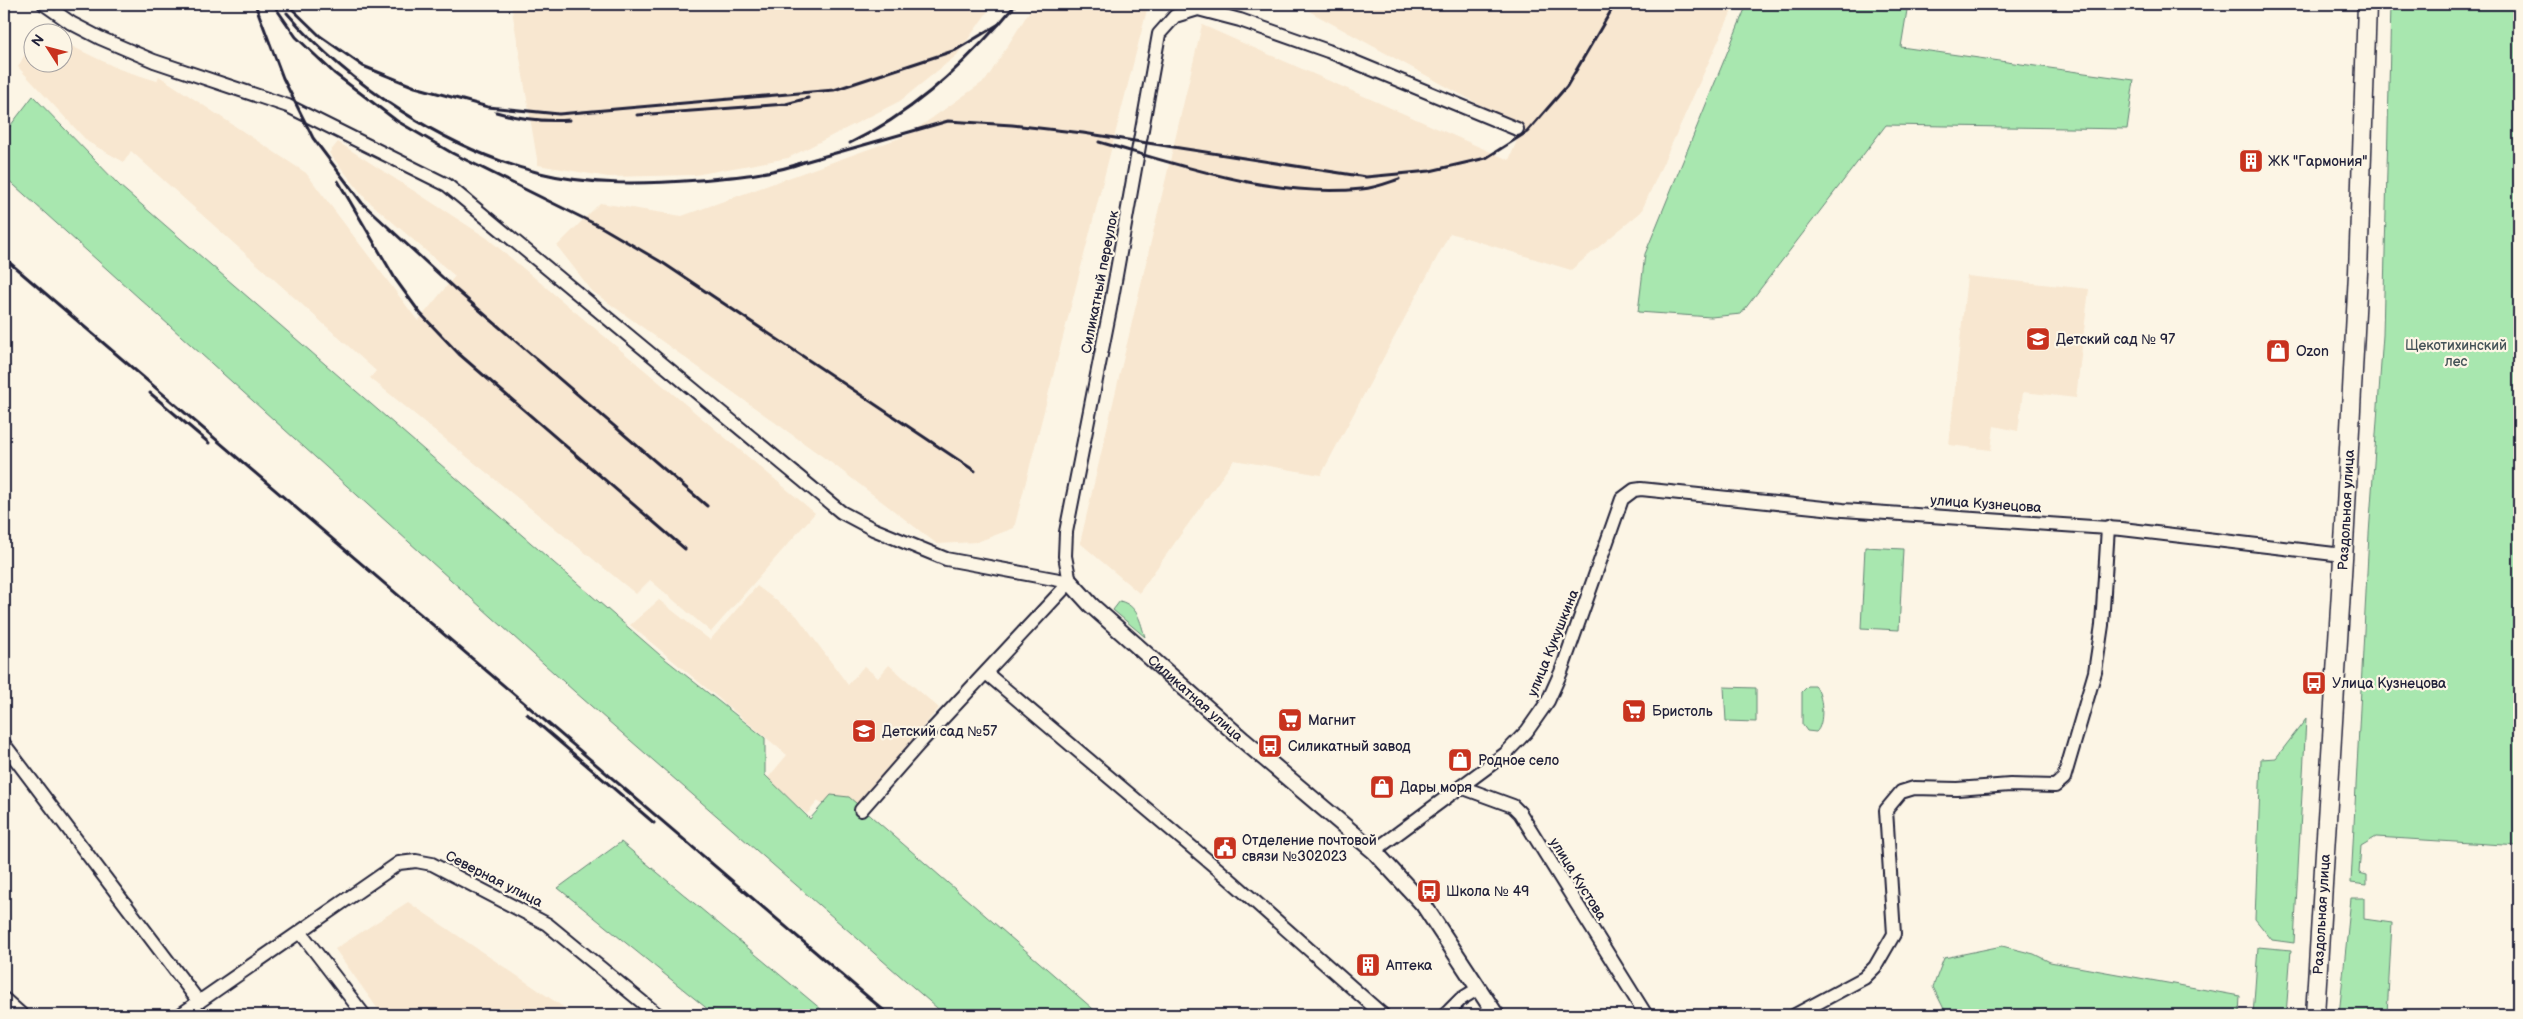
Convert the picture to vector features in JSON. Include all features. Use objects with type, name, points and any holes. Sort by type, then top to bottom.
[{"type":"main road","name":"Раздольная улица","points":[[2316,1015],[2332,773],[2358,273],[2367,4]]},
{"type":"street","points":[[44,4],[72,23],[100,38],[154,61],[288,106],[447,185],[841,512],[873,529],[946,559],[1070,582]]},
{"type":"street","name":"Силикатный переулок","points":[[1070,582],[1065,556],[1066,532],[1110,309],[1159,34],[1175,16],[1198,9],[1240,20],[1328,51],[1517,129]]},
{"type":"street","name":"улица Кузнецова","points":[[1628,493],[1641,489],[1843,510],[2108,528],[2342,555]]},
{"type":"street","name":"улица Кукушкина","points":[[1374,851],[1505,754],[1527,731],[1548,701],[1561,672],[1619,507],[1628,493]]},
{"type":"street","points":[[1795,1015],[1864,978],[1875,967],[1894,934],[1886,810],[1901,792],[1914,788],[1957,789],[2010,785],[2055,786],[2064,778],[2095,672],[2102,625],[2108,528]]},
{"type":"street","points":[[861,810],[1070,582]]},
{"type":"street","name":"Силикатная улица","points":[[1070,582],[1091,605],[1243,740],[1374,851],[1423,904],[1496,1015]]},
{"type":"street","points":[[986,673],[1226,876],[1384,1015]]},
{"type":"street","points":[[4,744],[199,1002]]},
{"type":"street","name":"улица Кустова","points":[[1461,787],[1513,806],[1520,813],[1646,1015]]},
{"type":"street","name":"Северная улица","points":[[180,1015],[301,933],[399,863],[416,861],[432,864],[547,924],[658,1015]]},
{"type":"street","points":[[301,933],[364,1015]]},
{"type":"street","points":[[1445,1015],[1460,999],[1479,988]]},
{"type":"street","points":[[4,999],[22,1015]]},
{"type":"shaded area","points":[[511,4],[993,4],[957,55],[900,101],[788,158],[695,175],[608,177],[538,165]]},
{"type":"shaded area","points":[[1034,4],[1140,4],[1148,6],[1014,528],[977,542],[937,544],[837,467],[592,291],[557,246],[600,203],[682,216],[908,135],[986,80]]},
{"type":"shaded area","points":[[1296,4],[1735,4],[1641,212],[1571,270],[1450,233],[1321,475],[1234,460],[1139,593],[1080,543],[1202,25],[1509,160],[1522,128]]},
{"type":"shaded area","points":[[72,46],[119,69],[157,81],[159,76],[306,173],[418,321],[455,276],[366,199],[329,153],[338,142],[487,238],[815,513],[711,632],[650,580],[636,594],[370,378],[376,371],[131,151],[124,162],[88,142],[23,72],[72,72]]},
{"type":"shaded area","points":[[22,60],[22,71],[18,67]]},
{"type":"shaded area","points":[[1967,276],[2089,289],[2076,398],[2023,392],[2018,431],[1994,426],[1991,450],[1949,445]]},
{"type":"shaded area","points":[[757,586],[797,616],[848,685],[864,666],[878,678],[889,665],[939,708],[843,822],[818,801],[807,814],[767,779],[787,755],[630,625],[659,600],[710,640]]},
{"type":"shaded area","points":[[408,902],[575,1015],[382,1015],[335,949]]},
{"type":"green space","points":[[1747,4],[1908,4],[1901,47],[2134,80],[2127,129],[1886,125],[1741,314],[1711,317],[1638,312],[1645,254]]},
{"type":"green space","name":"Щекотихинский лес","points":[[2391,4],[2519,4],[2519,846],[2376,837],[2361,846],[2359,873],[2367,875],[2367,885],[2351,883],[2369,534],[2383,335]]},
{"type":"green space","points":[[33,96],[120,186],[660,655],[765,738],[765,775],[810,819],[831,795],[849,797],[1100,1015],[945,1015],[575,692],[4,176],[4,134]]},
{"type":"green space","points":[[1865,547],[1903,549],[1899,630],[1861,628]]},
{"type":"green space","points":[[1120,601],[1135,610],[1145,637],[1113,610]]},
{"type":"green space","points":[[1808,686],[1815,686],[1820,695],[1822,716],[1821,723],[1816,732],[1807,731],[1802,724],[1802,692]]},
{"type":"green space","points":[[1724,687],[1756,688],[1756,722],[1726,721]]},
{"type":"green space","points":[[2306,719],[2294,943],[2272,940],[2255,919],[2261,759],[2276,758]]},
{"type":"green space","points":[[621,842],[828,1015],[715,1015],[558,888]]},
{"type":"green space","points":[[2351,898],[2364,898],[2364,919],[2392,923],[2387,1015],[2339,1015]]},
{"type":"green space","points":[[2002,946],[2034,954],[2050,962],[2240,996],[2239,1015],[1947,1015],[1933,987],[1944,958]]},
{"type":"green space","points":[[2258,947],[2291,950],[2286,1015],[2253,1015]]},
{"type":"railway","points":[[255,4],[283,78],[313,138],[362,203],[454,288],[707,506]]},
{"type":"railway","points":[[273,4],[296,37],[334,73],[397,121],[452,153],[603,228],[663,263],[975,471]]},
{"type":"railway","points":[[287,4],[320,36],[363,66],[415,87],[488,107],[559,114],[834,90],[956,50],[999,24],[1016,4]]},
{"type":"railway","points":[[797,164],[948,121],[1012,125],[1083,133],[1366,177],[1430,171],[1486,158],[1527,132],[1567,86],[1615,4]]},
{"type":"railway","points":[[287,13],[312,40],[340,65],[402,111],[435,131],[470,148],[540,173],[599,182],[659,182],[752,174],[804,162]]},
{"type":"railway","points":[[850,143],[872,132],[912,106],[966,59],[999,24]]},
{"type":"railway","points":[[637,115],[786,104],[808,98]]},
{"type":"railway","points":[[496,112],[551,121],[570,120]]},
{"type":"railway","points":[[1099,142],[1229,178],[1295,189],[1328,191],[1362,189],[1399,179]]},
{"type":"railway","points":[[338,181],[396,280],[420,313],[459,354],[685,549]]},
{"type":"railway","points":[[4,258],[889,1015]]},
{"type":"railway","points":[[150,393],[209,443]]},
{"type":"railway","points":[[527,714],[654,823]]},
{"type":"place","name":"ЖК \"Гармония\"","points":[[2251,161]]},
{"type":"place","name":"Детский сад № 97","points":[[2038,339]]},
{"type":"place","name":"Ozon","points":[[2278,351]]},
{"type":"place","name":"Улица Кузнецова","points":[[2314,683]]},
{"type":"place","name":"Бристоль","points":[[1634,711]]},
{"type":"place","name":"Магнит","points":[[1290,720]]},
{"type":"place","name":"Детский сад №57","points":[[864,731]]},
{"type":"place","name":"Силикатный завод","points":[[1270,746]]},
{"type":"place","name":"Родное село","points":[[1460,760]]},
{"type":"place","name":"Дары моря","points":[[1382,787]]},
{"type":"place","name":"Отделение почтовой связи №302023","points":[[1225,848]]},
{"type":"place","name":"Школа № 49","points":[[1429,891]]},
{"type":"place","name":"Аптека","points":[[1368,965]]}]
